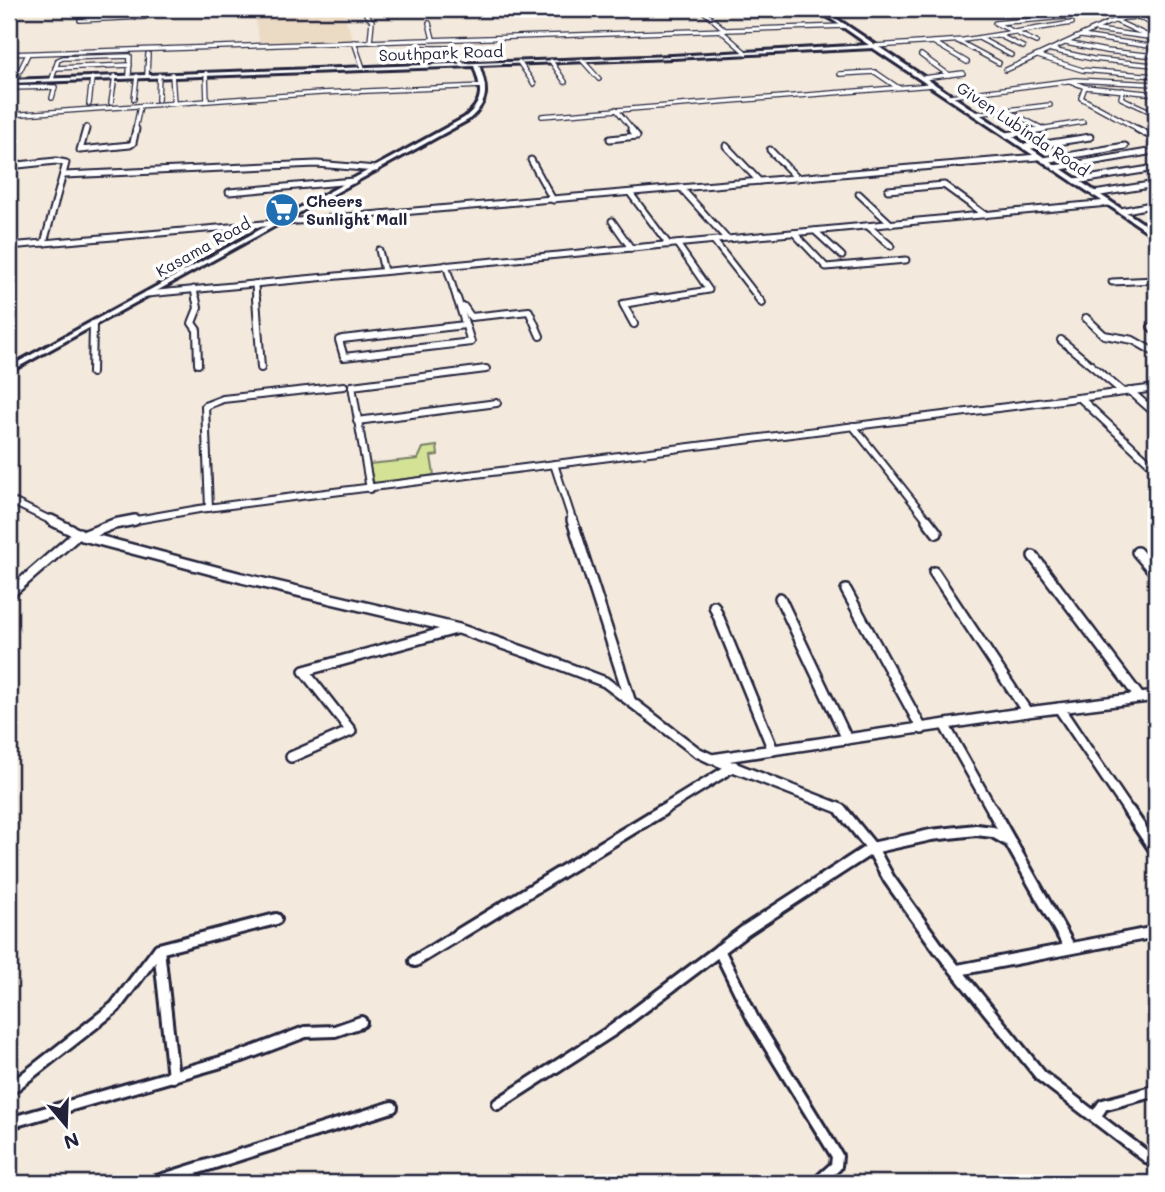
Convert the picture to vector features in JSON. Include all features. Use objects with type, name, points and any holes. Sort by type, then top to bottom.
[{"type":"street","points":[[80,20],[145,17],[146,9],[92,12]]},
{"type":"street","points":[[701,9],[746,54]]},
{"type":"street","name":"Given Lubinda Road","points":[[819,9],[1156,235]]},
{"type":"street","points":[[1103,9],[1114,13],[1156,10]]},
{"type":"street","points":[[366,14],[372,21],[370,42]]},
{"type":"street","points":[[1036,42],[995,23],[1099,14]]},
{"type":"street","points":[[1006,70],[1116,21],[1156,16]]},
{"type":"street","points":[[1139,17],[1156,25]]},
{"type":"street","points":[[1014,21],[1041,33]]},
{"type":"street","points":[[1116,21],[1154,38]]},
{"type":"street","points":[[429,23],[433,40]]},
{"type":"street","points":[[875,46],[978,38],[1072,23]]},
{"type":"street","points":[[9,54],[845,26]]},
{"type":"street","points":[[1095,30],[1154,38]]},
{"type":"street","points":[[998,35],[1023,47]]},
{"type":"street","points":[[1081,36],[1156,47]]},
{"type":"street","points":[[978,38],[1011,55]]},
{"type":"street","points":[[958,40],[999,63]]},
{"type":"street","points":[[354,42],[363,68]]},
{"type":"street","points":[[933,42],[967,62]]},
{"type":"street","points":[[1066,43],[1155,61]]},
{"type":"street","name":"Southpark Road","points":[[12,81],[746,54],[875,46]]},
{"type":"street","points":[[421,48],[451,48],[462,64]]},
{"type":"street","points":[[1051,50],[1093,59],[1155,61]]},
{"type":"street","points":[[12,81],[28,54]]},
{"type":"street","points":[[148,54],[148,75]]},
{"type":"street","points":[[921,55],[949,75]]},
{"type":"street","points":[[52,98],[55,68],[58,60],[63,58],[130,56],[129,76]]},
{"type":"street","points":[[1038,56],[1082,70],[1156,76]]},
{"type":"street","points":[[582,60],[599,79]]},
{"type":"street","points":[[551,61],[565,82]]},
{"type":"street","points":[[1147,75],[1155,61]]},
{"type":"street","points":[[519,62],[534,84]]},
{"type":"street","points":[[9,115],[483,86],[476,64]]},
{"type":"street","points":[[55,68],[130,65]]},
{"type":"street","points":[[840,74],[875,72],[897,88]]},
{"type":"street","points":[[206,73],[207,101]]},
{"type":"street","points":[[923,78],[963,73]]},
{"type":"street","points":[[172,74],[174,103]]},
{"type":"street","points":[[158,100],[159,75]]},
{"type":"street","points":[[111,103],[116,76]]},
{"type":"street","points":[[134,99],[137,76]]},
{"type":"street","points":[[89,104],[92,78]]},
{"type":"street","points":[[951,97],[1069,81],[1156,85]]},
{"type":"street","points":[[1069,81],[1085,87],[1156,93]]},
{"type":"street","points":[[542,116],[933,85]]},
{"type":"street","name":"Kasama Road","points":[[9,370],[477,111],[484,97],[483,86]]},
{"type":"street","points":[[9,88],[55,87]]},
{"type":"street","points":[[1085,87],[1081,98],[1156,137]]},
{"type":"street","points":[[1123,90],[1121,98],[1156,114]]},
{"type":"street","points":[[975,114],[1050,105]]},
{"type":"street","points":[[86,127],[80,150],[130,145],[133,143],[140,106]]},
{"type":"street","points":[[610,139],[636,136],[616,109]]},
{"type":"street","points":[[1006,110],[1043,129]]},
{"type":"street","points":[[1007,135],[1083,122]]},
{"type":"street","points":[[1025,147],[1090,138]]},
{"type":"street","points":[[726,146],[759,181]]},
{"type":"street","points":[[9,246],[1041,158],[1125,146]]},
{"type":"street","points":[[770,150],[797,178]]},
{"type":"street","points":[[1055,168],[1148,152]]},
{"type":"street","points":[[531,160],[553,200]]},
{"type":"street","points":[[9,166],[66,163],[44,243]]},
{"type":"street","points":[[64,175],[326,163],[376,169]]},
{"type":"street","points":[[1075,181],[1156,168]]},
{"type":"street","points":[[229,192],[353,181]]},
{"type":"street","points":[[1094,194],[1156,184]]},
{"type":"street","points":[[888,190],[944,185],[985,215]]},
{"type":"street","points":[[681,188],[727,239]]},
{"type":"street","points":[[630,193],[669,245]]},
{"type":"street","points":[[859,194],[891,224]]},
{"type":"street","points":[[147,294],[1108,203]]},
{"type":"street","points":[[1121,211],[1156,204]]},
{"type":"street","points":[[612,221],[631,248]]},
{"type":"street","points":[[868,226],[891,246]]},
{"type":"street","points":[[1146,228],[1156,226]]},
{"type":"street","points":[[815,231],[842,256]]},
{"type":"street","points":[[794,233],[825,267],[906,260]]},
{"type":"street","points":[[714,241],[762,303]]},
{"type":"street","points":[[634,324],[624,304],[709,290],[677,244]]},
{"type":"street","points":[[379,250],[384,271]]},
{"type":"street","points":[[448,265],[472,340],[455,345],[347,357],[344,357],[339,341],[465,325]]},
{"type":"street","points":[[448,265],[468,316],[529,312],[540,336]]},
{"type":"street","points":[[1112,282],[1156,280]]},
{"type":"street","points":[[255,284],[261,368]]},
{"type":"street","points":[[194,289],[198,308],[192,323],[197,330],[198,363]]},
{"type":"street","points":[[1086,318],[1104,335],[1133,340],[1156,353]]},
{"type":"street","points":[[92,373],[93,324]]},
{"type":"street","points":[[1156,325],[1150,327],[1156,332]]},
{"type":"street","points":[[1061,340],[1156,414]]},
{"type":"street","points":[[370,489],[351,388],[354,384],[486,369]]},
{"type":"street","points":[[209,508],[205,406],[223,399],[344,386]]},
{"type":"street","points":[[9,594],[81,534],[114,524],[209,508],[1156,388]]},
{"type":"street","points":[[1080,398],[1156,469]]},
{"type":"street","points":[[358,421],[497,403]]},
{"type":"street","points":[[853,426],[937,533]]},
{"type":"street","points":[[554,464],[630,700]]},
{"type":"street","points":[[9,500],[81,534],[242,578],[459,629],[606,682],[698,752],[841,809],[872,848],[912,914],[1041,1076],[1156,1164]]},
{"type":"street","points":[[1138,552],[1156,574]]},
{"type":"street","points":[[1033,556],[1140,698]]},
{"type":"street","points":[[934,572],[1027,712]]},
{"type":"street","points":[[846,590],[922,729]]},
{"type":"street","points":[[780,598],[847,740]]},
{"type":"street","points":[[714,606],[773,750]]},
{"type":"street","points":[[290,757],[351,731],[304,671],[351,656],[459,629]]},
{"type":"street","points":[[606,682],[622,674]]},
{"type":"street","points":[[712,759],[1027,712],[1156,696]]},
{"type":"street","points":[[1059,708],[1156,850]]},
{"type":"street","points":[[945,726],[1070,948]]},
{"type":"street","points":[[415,961],[734,766]]},
{"type":"street","points":[[988,831],[997,823],[997,817]]},
{"type":"street","points":[[498,1104],[613,1030],[719,950],[872,848],[931,835],[988,831],[1007,840]]},
{"type":"street","points":[[9,1090],[115,1007],[159,949],[276,919]]},
{"type":"street","points":[[958,970],[1156,932]]},
{"type":"street","points":[[159,949],[173,1077]]},
{"type":"street","points":[[719,950],[753,1019],[837,1156],[836,1166],[817,1183]]},
{"type":"street","points":[[9,1123],[242,1056],[305,1032],[335,1031],[361,1022]]},
{"type":"street","points":[[1095,1117],[1104,1105],[1156,1091]]},
{"type":"street","points":[[151,1183],[392,1107]]},
{"type":"shaded area","points":[[343,12],[354,42],[260,45],[255,16]]},
{"type":"green space","points":[[437,446],[438,455],[431,456],[434,475],[374,484],[369,464],[418,459],[423,448]]},
{"type":"place","name":"Cheers Sunlight Mall","points":[[282,210]]}]
